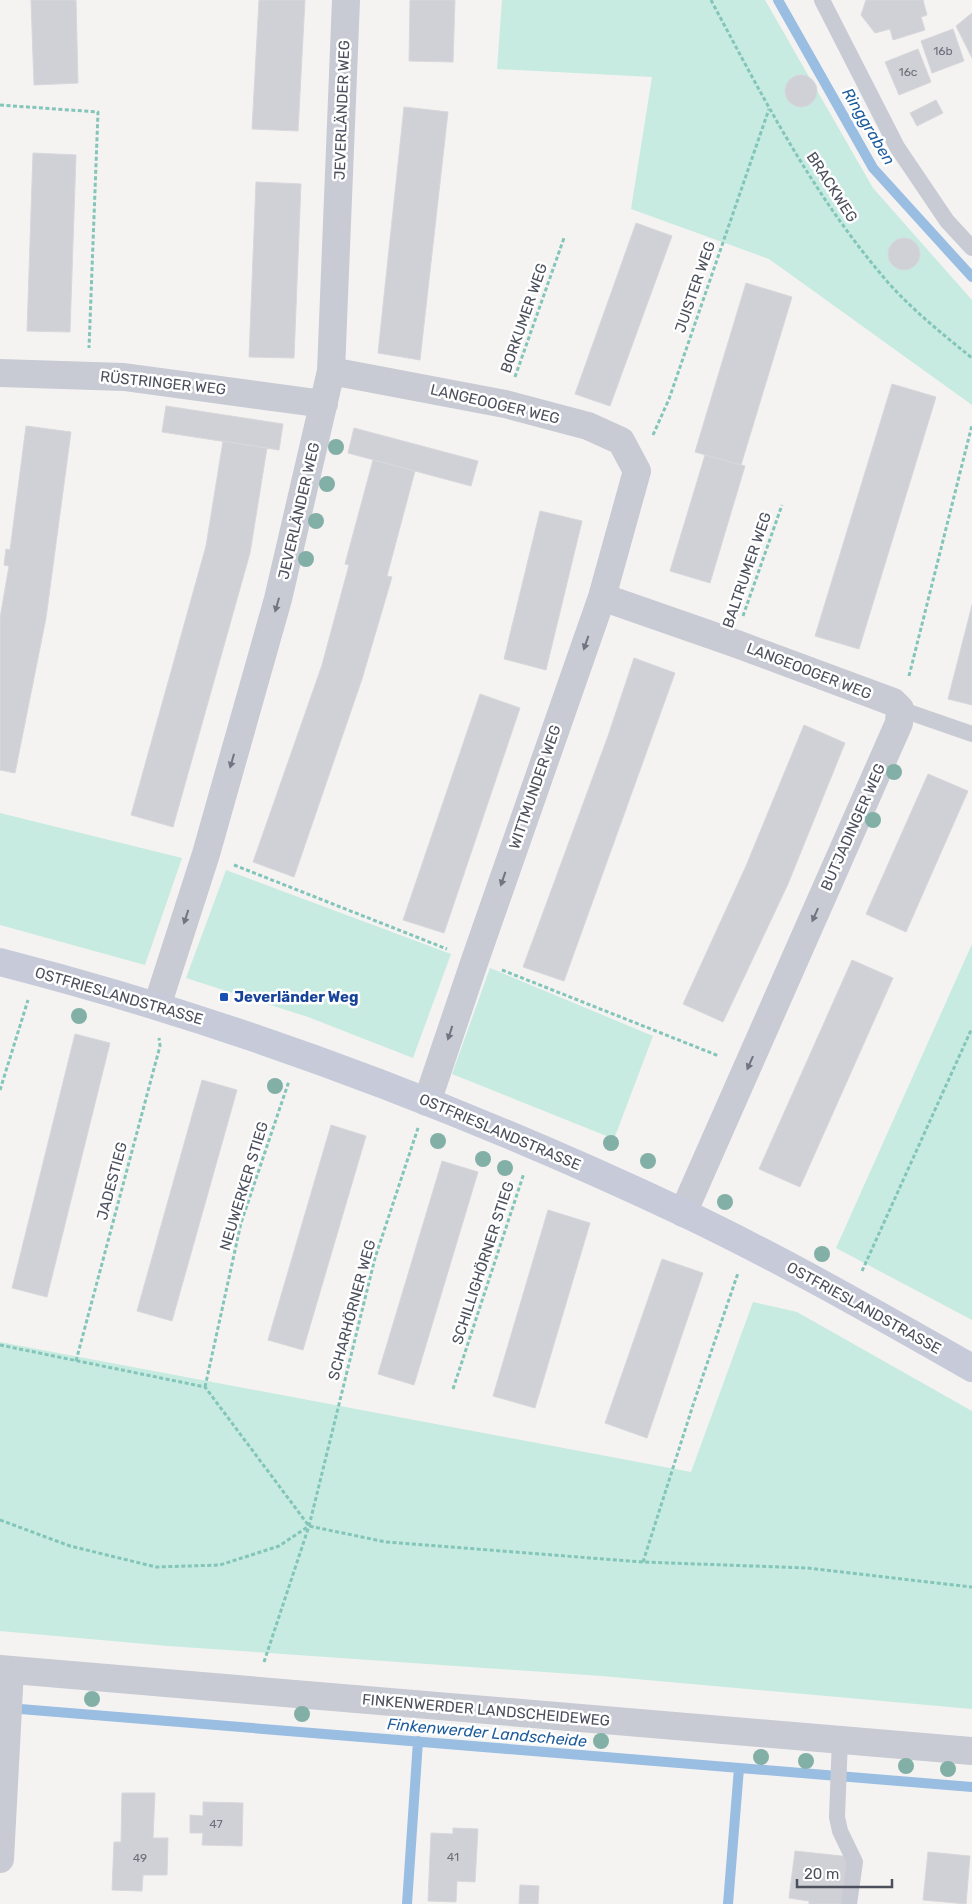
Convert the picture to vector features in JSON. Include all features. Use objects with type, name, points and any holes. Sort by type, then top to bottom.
[{"type":"street","name":"JEVERLÄNDER WEG","points":[[157,1006],[206,854],[278,599],[332,371],[346,0]]},
{"type":"street","name":"LANGEOOGER WEG","points":[[332,371],[505,404],[588,426],[621,440],[637,471]]},
{"type":"street","name":"RÜSTRINGER WEG","points":[[0,373],[124,377],[324,404]]},
{"type":"street","name":"WITTMUNDER WEG","points":[[427,1102],[474,960],[602,597],[637,471]]},
{"type":"street","name":"LANGEOOGER WEG","points":[[602,597],[734,643],[893,702],[900,709]]},
{"type":"street","name":"BUTJADINGER WEG","points":[[683,1213],[899,723],[900,709]]},
{"type":"street","name":"OSTFRIESLANDSTRASSE","points":[[0,962],[157,1006],[298,1053],[362,1076],[534,1145],[683,1213],[749,1246],[972,1368]]},
{"type":"street","points":[[0,1858],[6,1726],[6,1677]]},
{"type":"street","name":"FINKENWERDER LANDSCHEIDEWEG","points":[[6,1677],[840,1752],[972,1751]]},
{"type":"lane","points":[[822,0],[898,147],[947,221],[972,248]]},
{"type":"lane","points":[[900,709],[972,734]]},
{"type":"lane","points":[[840,1752],[837,1817],[840,1831],[855,1862],[850,1904]]},
{"type":"path","name":"BRACKWEG","points":[[711,0],[769,108],[834,215],[881,275],[935,329],[972,358]]},
{"type":"path","points":[[0,105],[98,112],[88,376]]},
{"type":"path","name":"JUISTER WEG","points":[[637,471],[668,399],[769,108]]},
{"type":"path","name":"BORKUMER WEG","points":[[505,404],[564,238]]},
{"type":"path","points":[[900,709],[972,425]]},
{"type":"path","name":"BALTRUMER WEG","points":[[734,643],[782,505]]},
{"type":"path","points":[[0,1090],[37,972]]},
{"type":"path","name":"JADESTIEG","points":[[76,1361],[160,1046],[157,1006]]},
{"type":"path","points":[[849,1299],[972,1028]]},
{"type":"path","name":"NEUWERKER STIEG","points":[[205,1387],[241,1223],[298,1053]]},
{"type":"path","name":"SCHARHÖRNER WEG","points":[[264,1663],[309,1526],[375,1258],[427,1102]]},
{"type":"path","name":"SCHILLIGHÖRNER STIEG","points":[[453,1389],[534,1145]]},
{"type":"path","points":[[643,1562],[693,1405],[749,1246]]},
{"type":"path","points":[[0,1345],[205,1387],[309,1526],[386,1542],[643,1562],[807,1568],[972,1587]]},
{"type":"path","points":[[0,1520],[70,1546],[156,1567],[220,1565],[279,1546],[309,1526]]},
{"type":"green space","points":[[502,0],[765,0],[873,188],[972,300],[972,405],[769,259],[631,209],[652,77],[497,69]]},
{"type":"green space","points":[[0,813],[182,858],[145,965],[0,925]]},
{"type":"green space","points":[[226,870],[451,954],[413,1058],[308,1017],[186,978]]},
{"type":"green space","points":[[972,944],[972,1320],[836,1248]]},
{"type":"green space","points":[[490,968],[653,1036],[614,1139],[452,1074]]},
{"type":"green space","points":[[753,1302],[797,1312],[972,1411],[972,1709],[602,1676],[168,1646],[0,1631],[0,1342],[691,1472]]},
{"type":"building","points":[[31,0],[76,0],[78,83],[34,85]]},
{"type":"building","points":[[259,0],[305,0],[298,131],[252,129]]},
{"type":"building","points":[[410,0],[455,0],[453,62],[409,61]]},
{"type":"building","points":[[866,0],[923,0],[927,15],[921,17],[925,30],[893,40],[890,29],[875,33],[861,15]]},
{"type":"building","points":[[972,13],[972,58],[956,26]]},
{"type":"building","points":[[953,29],[964,61],[932,73],[921,41]]},
{"type":"building","points":[[918,49],[931,82],[899,95],[885,62]]},
{"type":"building","points":[[801,75],[813,79],[817,91],[813,103],[801,107],[789,103],[785,91],[789,79]]},
{"type":"building","points":[[936,100],[943,113],[917,126],[910,113]]},
{"type":"building","points":[[404,107],[448,112],[420,360],[378,353]]},
{"type":"building","points":[[33,153],[76,155],[70,332],[27,331]]},
{"type":"building","points":[[256,182],[301,184],[294,358],[249,357]]},
{"type":"building","points":[[636,223],[672,236],[610,406],[575,394]]},
{"type":"building","points":[[904,238],[910,239],[915,243],[919,248],[919,260],[915,265],[910,269],[904,270],[898,269],[893,265],[889,260],[888,254],[889,248],[893,243],[898,239]]},
{"type":"building","points":[[746,283],[792,297],[741,465],[695,452]]},
{"type":"building","points":[[892,384],[936,397],[859,649],[815,636]]},
{"type":"building","points":[[166,406],[283,424],[279,450],[162,432]]},
{"type":"building","points":[[26,426],[71,432],[46,618],[15,773],[0,770],[0,618],[9,566],[4,565],[6,549],[10,550]]},
{"type":"building","points":[[354,428],[478,461],[471,486],[348,453]]},
{"type":"building","points":[[223,441],[267,448],[250,553],[173,827],[131,815],[206,546]]},
{"type":"building","points":[[705,455],[745,466],[710,583],[670,571]]},
{"type":"building","points":[[373,460],[415,471],[387,576],[392,577],[362,679],[294,877],[253,862],[322,665],[349,565],[345,564]]},
{"type":"building","points":[[540,511],[582,521],[546,670],[504,659]]},
{"type":"building","points":[[972,605],[972,705],[948,699]]},
{"type":"building","points":[[634,658],[675,673],[564,981],[523,967],[608,736]]},
{"type":"building","points":[[480,694],[520,708],[444,933],[403,920]]},
{"type":"building","points":[[804,725],[845,743],[788,884],[723,1022],[683,1004],[746,866]]},
{"type":"building","points":[[928,774],[968,791],[906,932],[866,914]]},
{"type":"building","points":[[852,960],[893,978],[800,1187],[759,1169]]},
{"type":"building","points":[[75,1034],[110,1043],[47,1297],[12,1288]]},
{"type":"building","points":[[202,1080],[237,1090],[172,1321],[137,1311]]},
{"type":"building","points":[[331,1125],[366,1136],[303,1350],[268,1340]]},
{"type":"building","points":[[442,1161],[478,1172],[414,1385],[378,1374]]},
{"type":"building","points":[[548,1210],[590,1223],[535,1408],[493,1396]]},
{"type":"building","points":[[662,1259],[703,1273],[647,1438],[605,1423]]},
{"type":"building","points":[[122,1793],[155,1793],[153,1838],[168,1838],[167,1875],[143,1875],[142,1891],[112,1890],[114,1842],[121,1842]]},
{"type":"building","points":[[203,1802],[243,1803],[242,1846],[202,1845],[203,1833],[190,1833],[190,1815],[203,1816]]},
{"type":"building","points":[[453,1828],[478,1829],[475,1882],[457,1881],[456,1902],[428,1901],[431,1833],[453,1834]]},
{"type":"building","points":[[795,1851],[851,1857],[845,1904],[809,1904],[809,1901],[789,1898]]},
{"type":"building","points":[[928,1852],[970,1856],[966,1904],[923,1900]]},
{"type":"building","points":[[520,1885],[539,1886],[538,1904],[519,1904]]},
{"type":"waterway","name":"Ringgraben","points":[[778,0],[873,168],[972,277]]},
{"type":"waterway","name":"Finkenwerder Landscheide","points":[[8,1708],[972,1787]]},
{"type":"waterway","points":[[407,1904],[418,1741]]},
{"type":"waterway","points":[[728,1904],[739,1768]]},
{"type":"place","name":"Jeverländer Weg","points":[[224,997]]}]
